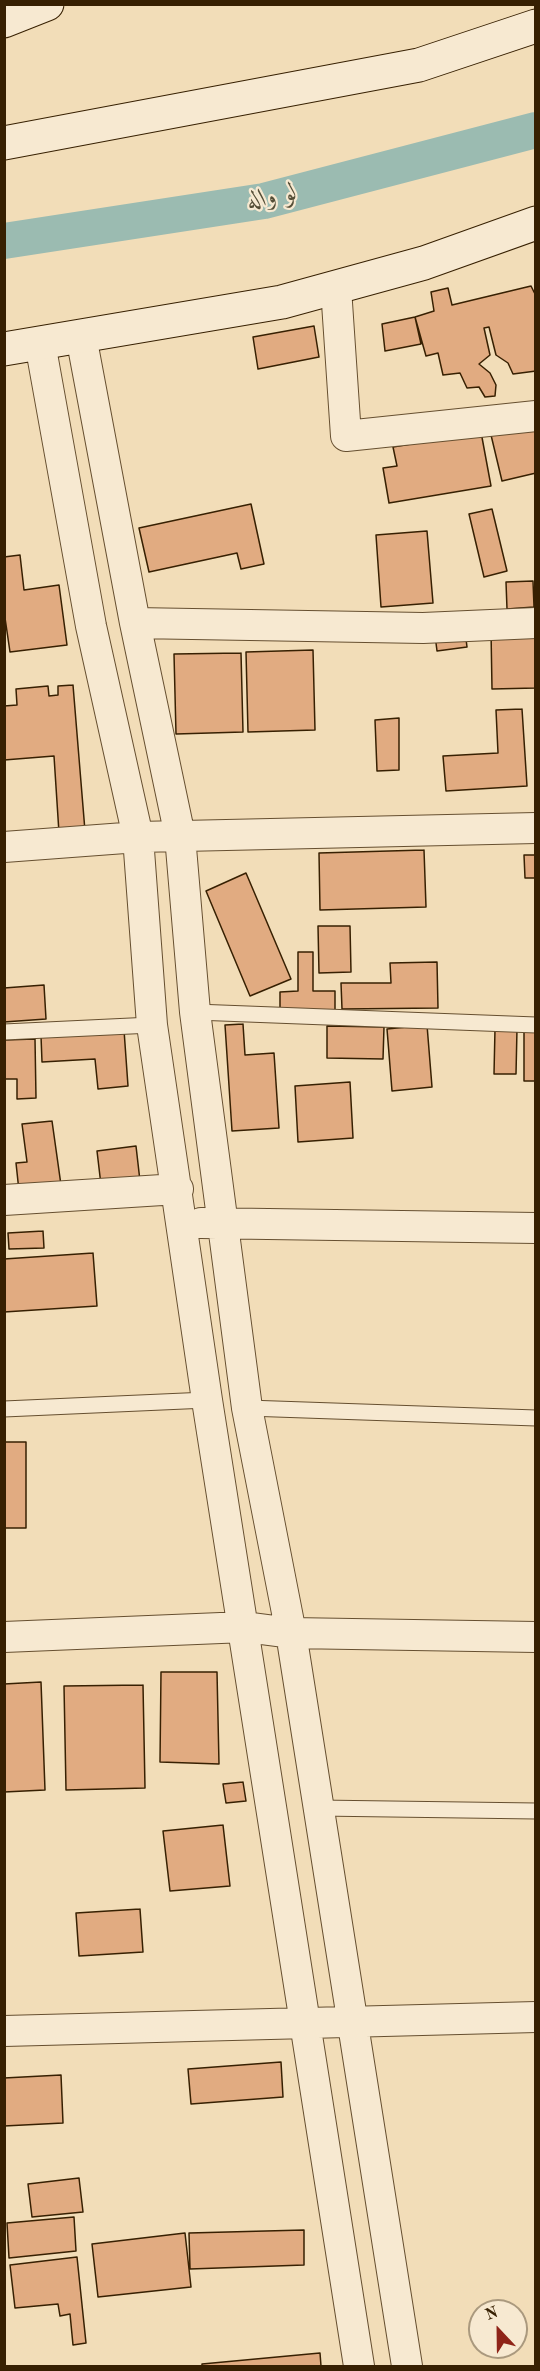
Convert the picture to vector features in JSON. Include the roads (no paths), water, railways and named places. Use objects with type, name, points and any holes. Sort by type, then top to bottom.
[{"type":"street","points":[[4,21],[47,4]]},
{"type":"street","points":[[11,137],[419,65],[536,26]]},
{"type":"street","points":[[4,349],[282,302],[424,263],[536,223]]},
{"type":"street","points":[[336,288],[346,436],[536,416]]},
{"type":"street","points":[[81,336],[135,623],[180,836],[195,1012],[221,1223],[248,1408],[291,1633],[407,2367]]},
{"type":"street","points":[[40,343],[91,626],[138,837],[152,1025],[183,1223],[207,1400],[245,1628],[359,2367]]},
{"type":"street","points":[[135,623],[423,628],[536,623]]},
{"type":"street","points":[[4,847],[138,837],[536,828]]},
{"type":"street","points":[[4,1200],[178,1189]]},
{"type":"street","points":[[183,1223],[536,1228]]},
{"type":"street","points":[[4,1637],[245,1628],[291,1633],[536,1637]]},
{"type":"street","points":[[4,2031],[536,2017]]},
{"type":"lane","points":[[195,1012],[536,1025]]},
{"type":"lane","points":[[4,1032],[152,1025]]},
{"type":"lane","points":[[4,1409],[207,1400]]},
{"type":"lane","points":[[248,1408],[536,1418]]},
{"type":"lane","points":[[318,1808],[536,1812]]},
{"type":"waterway","name":"لو واله","points":[[4,241],[264,201],[536,130]]}]
